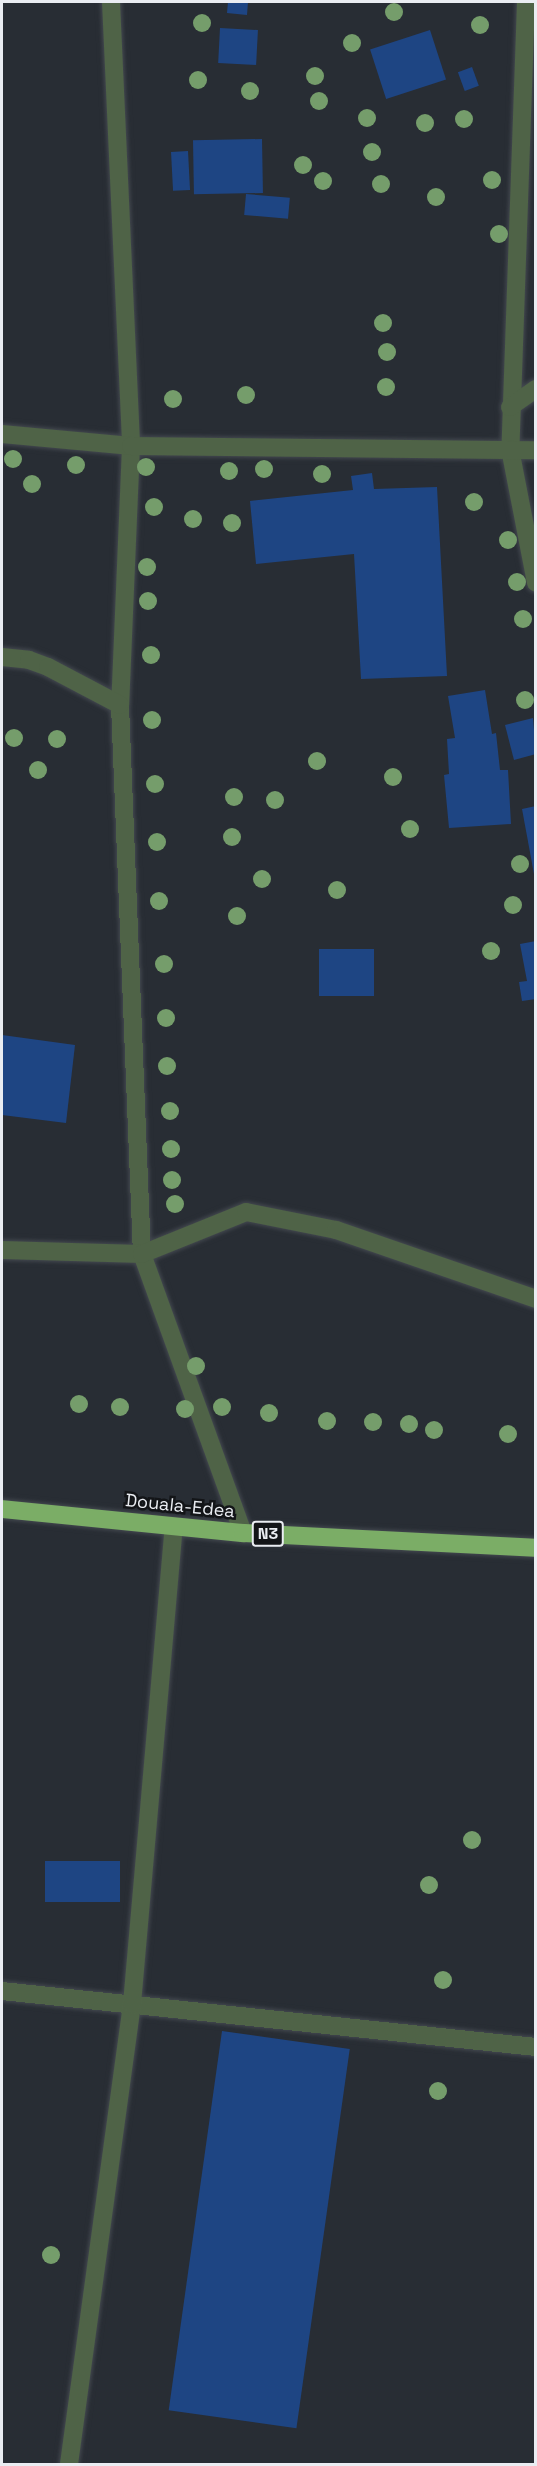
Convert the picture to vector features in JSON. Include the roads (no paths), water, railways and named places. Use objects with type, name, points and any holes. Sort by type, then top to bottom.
[{"type":"highway","name":"Douala-Edea","points":[[2,1509],[243,1533],[536,1548]]},
{"type":"street","points":[[111,2],[131,446],[120,705],[142,1254],[243,1533]]},
{"type":"street","points":[[526,2],[510,450],[536,583]]},
{"type":"street","points":[[510,407],[536,390]]},
{"type":"street","points":[[2,434],[131,446],[536,450]]},
{"type":"street","points":[[2,657],[29,660],[48,667],[120,705]]},
{"type":"street","points":[[2,1250],[142,1254],[246,1212],[336,1230],[536,1299]]},
{"type":"street","points":[[69,2464],[132,2004],[174,1527]]},
{"type":"street","points":[[2,1991],[536,2047]]}]
